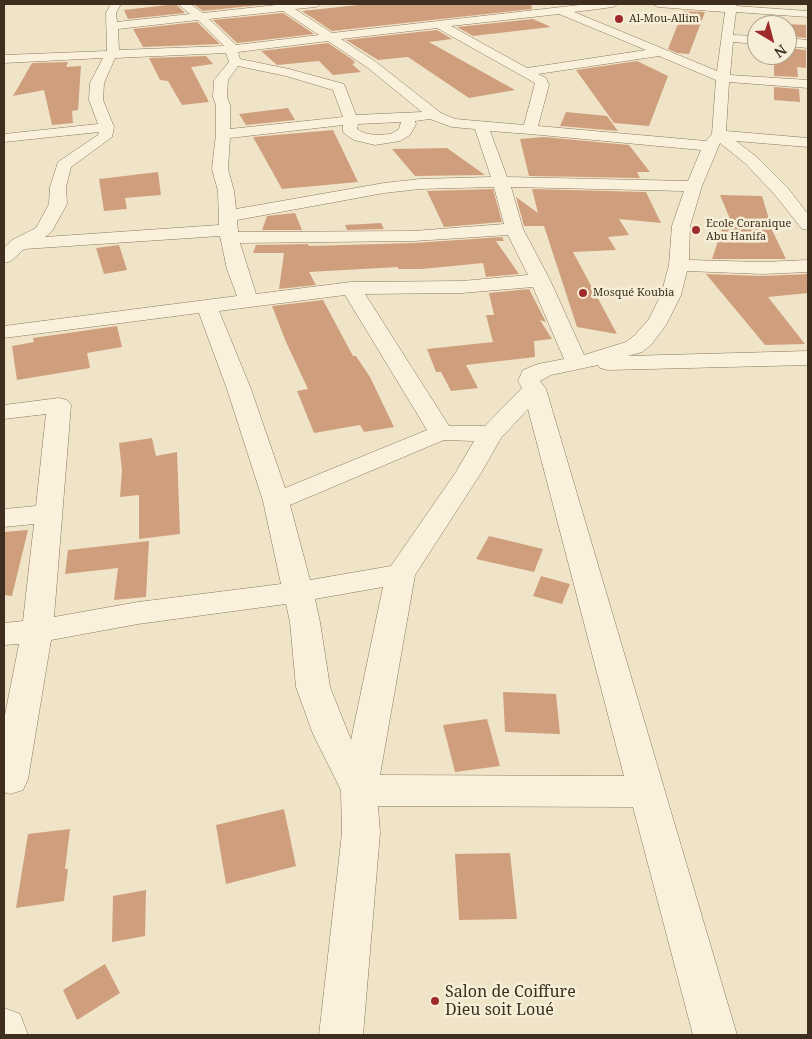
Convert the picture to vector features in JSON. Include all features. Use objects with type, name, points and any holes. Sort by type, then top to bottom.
[{"type":"street","points":[[4,257],[11,246],[44,231],[58,204],[58,187],[64,165],[73,157],[105,137],[107,128],[96,100],[97,83],[114,48],[111,13],[116,4]]},
{"type":"street","points":[[183,4],[200,16],[230,44],[232,55],[221,80],[220,97],[223,105],[223,134],[220,169],[226,191],[229,228],[237,270],[248,300]]},
{"type":"street","points":[[112,26],[283,5],[316,4]]},
{"type":"street","points":[[545,4],[722,78],[808,84]]},
{"type":"street","points":[[4,59],[110,55],[232,55],[282,43],[613,4]]},
{"type":"street","points":[[658,4],[731,6],[808,14]]},
{"type":"street","points":[[283,5],[372,66],[436,116],[458,125],[715,140],[808,142]]},
{"type":"street","points":[[715,1035],[534,389],[528,381],[531,375],[546,369],[576,364],[634,347],[643,340],[659,321],[670,295],[679,265],[681,226],[694,186],[715,140],[731,6]]},
{"type":"street","points":[[438,24],[541,80],[542,85],[530,130]]},
{"type":"street","points":[[726,38],[747,39]]},
{"type":"street","points":[[528,72],[660,52]]},
{"type":"street","points":[[232,55],[289,74],[339,87],[351,120],[350,131],[353,135],[365,139],[381,140],[395,138],[405,132],[409,124],[407,117]]},
{"type":"street","points":[[223,134],[351,120],[436,116]]},
{"type":"street","points":[[481,127],[501,182],[514,229],[540,280],[576,364]]},
{"type":"street","points":[[4,138],[107,128]]},
{"type":"street","points":[[715,140],[752,161],[781,191],[808,226]]},
{"type":"street","points":[[229,228],[411,185],[501,182],[694,186]]},
{"type":"street","points":[[781,191],[799,190]]},
{"type":"street","points":[[11,246],[229,228],[414,236],[514,229]]},
{"type":"street","points":[[679,265],[762,268],[808,266]]},
{"type":"street","points":[[4,332],[351,288],[462,287],[540,280]]},
{"type":"street","points":[[351,288],[442,433]]},
{"type":"street","points":[[207,307],[239,389],[276,501],[305,622],[314,687],[330,734],[358,790]]},
{"type":"street","points":[[576,364],[808,358]]},
{"type":"street","points":[[341,1035],[361,833],[358,790],[400,574],[468,473],[490,434],[534,389]]},
{"type":"street","points":[[4,412],[59,405],[37,631],[10,783]]},
{"type":"street","points":[[276,501],[442,433],[490,434]]},
{"type":"street","points":[[4,518],[48,514]]},
{"type":"street","points":[[4,634],[37,631],[138,612],[298,592],[400,574]]},
{"type":"street","points":[[358,790],[498,792],[647,791]]},
{"type":"street","points":[[4,1030],[6,1035]]},
{"type":"building","points":[[176,4],[185,13],[128,19],[124,10]]},
{"type":"building","points":[[193,4],[270,4],[203,11]]},
{"type":"building","points":[[368,4],[531,4],[532,9],[332,31],[302,11]]},
{"type":"building","points":[[683,11],[705,12],[689,54],[677,53],[668,49]]},
{"type":"building","points":[[283,13],[314,34],[237,43],[213,20]]},
{"type":"building","points":[[533,19],[551,27],[473,36],[457,27]]},
{"type":"building","points":[[197,22],[220,44],[143,47],[133,29]]},
{"type":"building","points":[[797,25],[806,25],[806,38],[797,37]]},
{"type":"building","points":[[437,30],[452,39],[429,42],[515,90],[469,98],[408,57],[378,60],[346,40]]},
{"type":"building","points":[[328,43],[353,60],[355,63],[352,64],[361,72],[333,75],[319,61],[277,65],[261,51]]},
{"type":"building","points":[[797,49],[806,50],[806,68],[797,67],[798,77],[774,76],[774,65],[797,65]]},
{"type":"building","points":[[206,56],[213,64],[191,67],[209,102],[182,105],[168,81],[160,80],[149,58]]},
{"type":"building","points":[[637,61],[668,76],[649,126],[614,123],[576,70]]},
{"type":"building","points":[[68,62],[66,67],[81,66],[78,110],[72,111],[73,123],[52,125],[44,90],[13,96],[32,63]]},
{"type":"building","points":[[774,87],[799,89],[800,102],[774,100]]},
{"type":"building","points":[[288,108],[295,120],[246,125],[239,114]]},
{"type":"building","points":[[566,112],[607,116],[618,131],[560,126]]},
{"type":"building","points":[[333,130],[358,182],[282,189],[253,137]]},
{"type":"building","points":[[544,137],[629,145],[650,172],[637,172],[640,178],[529,176],[520,139]]},
{"type":"building","points":[[447,148],[485,175],[415,176],[392,149]]},
{"type":"building","points":[[158,172],[161,195],[125,198],[127,209],[104,211],[99,179]]},
{"type":"building","points":[[493,189],[502,222],[444,227],[427,191]]},
{"type":"building","points":[[532,189],[646,192],[661,223],[619,219],[629,235],[608,237],[616,250],[573,252],[617,334],[577,327],[544,226],[524,226],[516,197],[538,213]]},
{"type":"building","points":[[720,195],[762,196],[773,232],[786,259],[712,259],[723,226],[733,226]]},
{"type":"building","points":[[295,213],[302,230],[262,230],[267,216]]},
{"type":"building","points":[[381,223],[384,229],[347,230],[345,225]]},
{"type":"building","points":[[502,237],[504,241],[496,241],[519,274],[486,277],[483,263],[422,269],[398,269],[398,267],[309,272],[316,285],[279,289],[284,253],[253,253],[256,245],[308,244],[309,246],[414,243]]},
{"type":"building","points":[[119,245],[127,270],[104,274],[96,248]]},
{"type":"building","points":[[706,274],[762,276],[808,274],[808,293],[768,297],[805,344],[765,345]]},
{"type":"building","points":[[529,289],[546,322],[540,320],[552,339],[534,341],[535,357],[466,365],[478,388],[451,391],[441,372],[436,372],[427,349],[493,342],[486,315],[494,315],[489,293]]},
{"type":"building","points":[[323,300],[353,356],[356,356],[370,377],[394,427],[364,432],[360,425],[314,433],[297,391],[308,389],[272,306]]},
{"type":"building","points":[[117,326],[122,347],[87,353],[90,368],[17,380],[12,346],[34,342],[33,338]]},
{"type":"building","points":[[152,438],[156,456],[177,452],[180,534],[139,539],[139,495],[120,497],[122,471],[119,443]]},
{"type":"building","points":[[28,530],[12,596],[4,595],[4,532]]},
{"type":"building","points":[[489,536],[543,549],[534,572],[476,559]]},
{"type":"building","points":[[149,541],[146,597],[114,600],[118,568],[65,574],[68,550]]},
{"type":"building","points":[[541,576],[570,584],[562,604],[533,596]]},
{"type":"building","points":[[503,692],[556,694],[560,734],[505,732]]},
{"type":"building","points":[[487,719],[500,766],[455,772],[443,725]]},
{"type":"building","points":[[284,809],[296,866],[226,884],[216,825]]},
{"type":"building","points":[[70,829],[65,869],[68,869],[64,901],[16,908],[28,834]]},
{"type":"building","points":[[510,853],[517,919],[459,920],[455,854]]},
{"type":"building","points":[[146,890],[145,936],[112,942],[113,896]]},
{"type":"building","points":[[105,964],[120,993],[77,1020],[63,990]]},
{"type":"place","name":"Al-Mou-Allim","points":[[619,19]]},
{"type":"place","name":"Ecole Coranique Abu Hanifa","points":[[696,230]]},
{"type":"place","name":"Mosqué Koubia","points":[[583,293]]},
{"type":"place","name":"Salon de Coiffure Dieu soit Loué","points":[[435,1001]]}]
